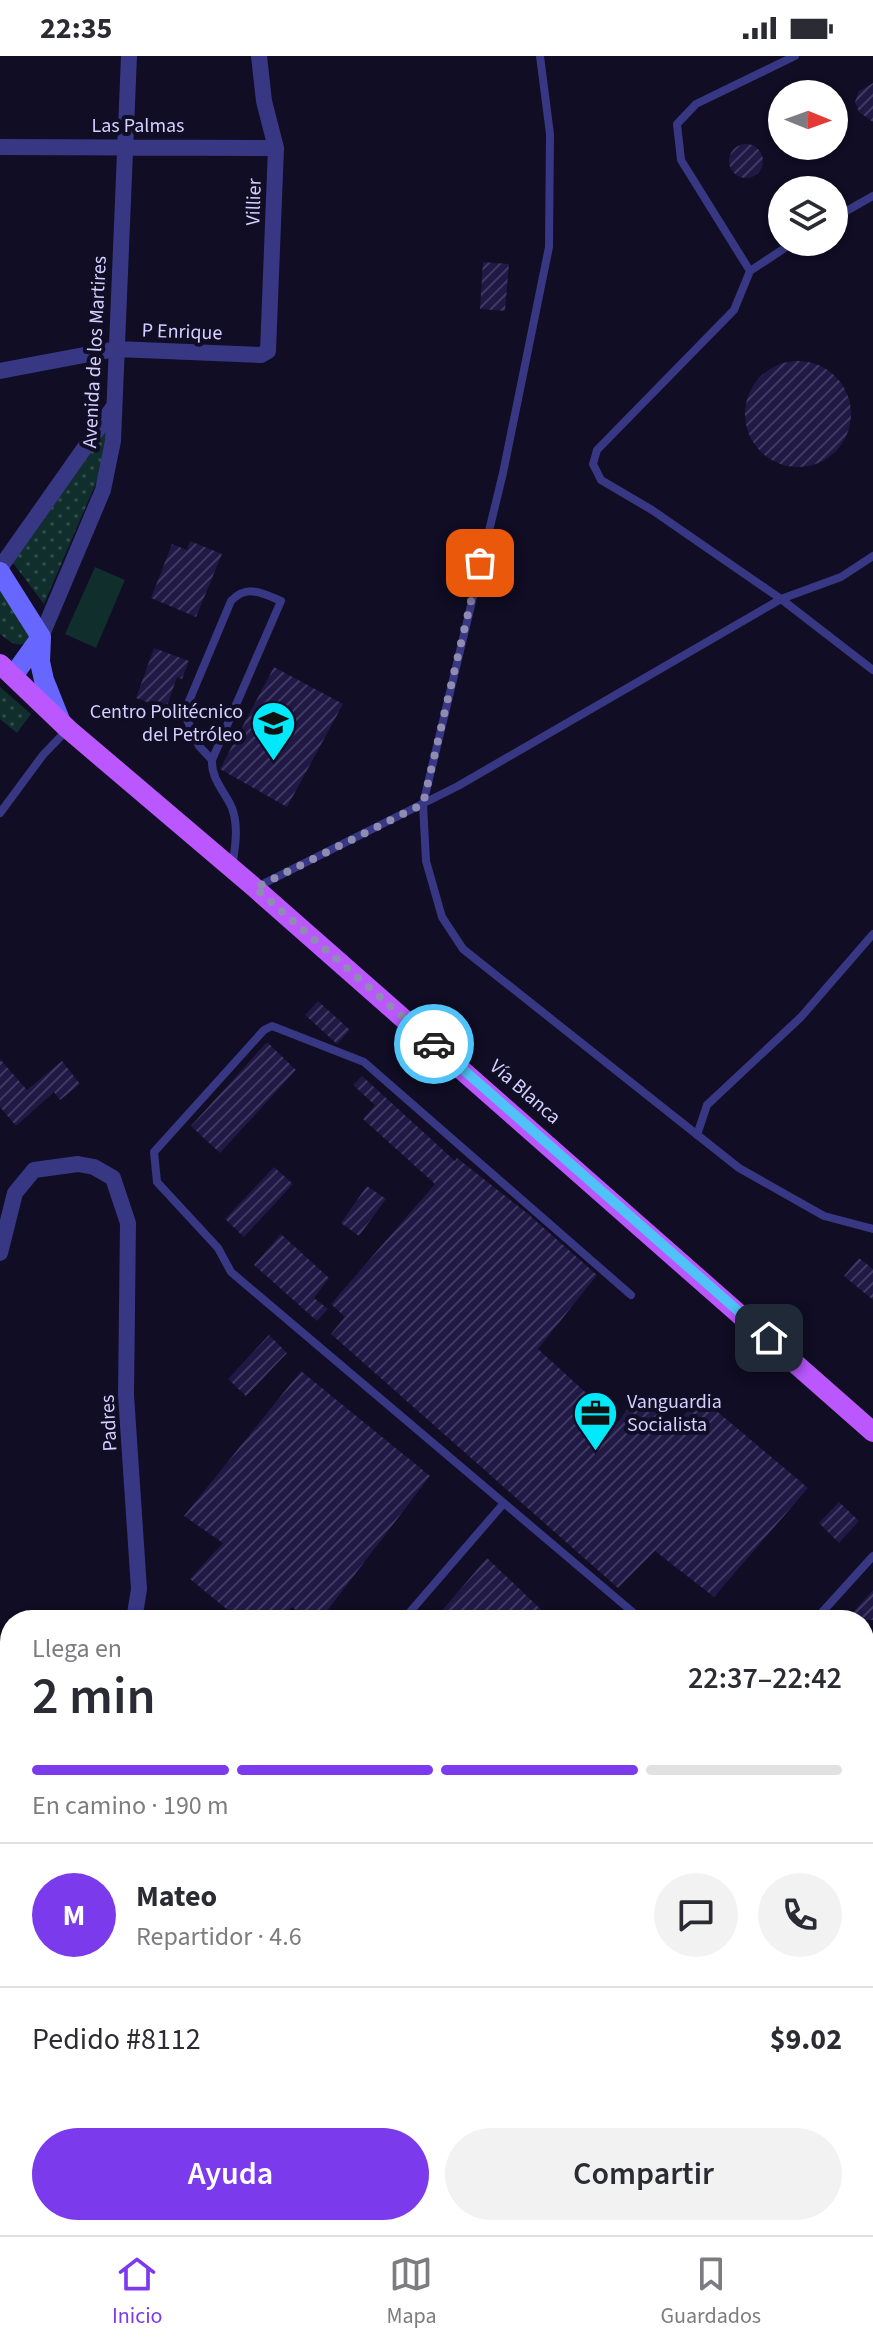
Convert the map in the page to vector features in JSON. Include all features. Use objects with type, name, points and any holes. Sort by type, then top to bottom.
[{"type":"main road","name":"Vía Blanca","points":[[6,670],[873,1432]]},
{"type":"street","name":"Avenida de los Martires","points":[[41,637],[103,490],[113,441],[129,56]]},
{"type":"street","name":"Villier","points":[[259,56],[264,101],[276,148],[268,351]]},
{"type":"street","name":"Las Palmas","points":[[0,147],[127,145],[276,148]]},
{"type":"street","name":"P Enrique","points":[[0,371],[116,349],[261,355],[268,351]]},
{"type":"street","points":[[64,724],[42,671],[41,637],[0,570],[115,405]]},
{"type":"street","points":[[6,670],[41,637]]},
{"type":"street","name":"Padres","points":[[0,1253],[15,1193],[34,1170],[78,1164],[94,1167],[113,1178],[128,1223],[126,1395],[139,1589],[136,1610]]},
{"type":"lane","points":[[540,56],[550,134],[549,247],[503,473],[423,804],[426,861],[442,917],[463,949],[739,1168],[824,1216],[873,1229]]},
{"type":"lane","points":[[750,271],[681,160],[677,124],[696,104],[795,56]]},
{"type":"lane","points":[[848,210],[873,196]]},
{"type":"lane","points":[[773,256],[750,271],[734,310],[597,450],[593,464],[601,480],[652,510],[781,599],[873,670]]},
{"type":"lane","points":[[255,888],[423,804],[781,599],[841,577],[873,556]]},
{"type":"lane","points":[[212,760],[199,746],[184,713],[231,601],[239,592],[255,590],[281,601],[212,760],[211,771],[233,810],[236,838],[232,868]]},
{"type":"lane","points":[[0,813],[64,724]]},
{"type":"lane","points":[[697,1135],[707,1105],[801,1017],[873,934]]},
{"type":"lane","points":[[630,1610],[231,1272],[218,1248],[157,1182],[154,1152],[264,1030],[272,1026],[364,1062],[631,1295]]},
{"type":"lane","points":[[412,1610],[504,1503]]},
{"type":"lane","points":[[824,1610],[873,1556]]},
{"type":"green space","points":[[109,422],[99,476],[44,604],[10,559]]},
{"type":"green space","points":[[95,567],[125,580],[96,648],[65,634]]},
{"type":"green space","points":[[0,582],[29,632],[29,642],[17,644],[0,634]]},
{"type":"green space","points":[[0,687],[31,714],[17,733],[0,719]]},
{"type":"building","points":[[873,83],[873,122],[859,112],[855,102],[859,91]]},
{"type":"building","points":[[746,144],[758,149],[763,161],[758,173],[746,178],[734,173],[729,161],[734,149]]},
{"type":"building","points":[[483,262],[509,264],[505,311],[480,309]]},
{"type":"building","points":[[798,361],[818,365],[836,376],[847,394],[851,414],[847,434],[836,452],[818,463],[798,467],[778,463],[760,452],[749,434],[745,414],[749,394],[760,376],[778,365]]},
{"type":"building","points":[[190,541],[222,554],[196,617],[151,598],[172,544],[187,550]]},
{"type":"building","points":[[154,648],[189,661],[182,679],[177,677],[166,709],[136,698]]},
{"type":"building","points":[[274,667],[343,704],[287,807],[220,769]]},
{"type":"building","points":[[318,1001],[350,1030],[337,1044],[305,1015]]},
{"type":"building","points":[[267,1042],[296,1070],[220,1153],[191,1126]]},
{"type":"building","points":[[0,1059],[27,1090],[62,1061],[80,1084],[60,1100],[54,1092],[16,1126],[0,1107]]},
{"type":"building","points":[[362,1076],[455,1161],[457,1158],[528,1214],[597,1275],[538,1349],[618,1422],[637,1396],[675,1425],[700,1397],[808,1488],[714,1597],[655,1551],[618,1588],[331,1334],[345,1317],[331,1304],[435,1184],[363,1119],[375,1105],[353,1085]]},
{"type":"building","points":[[274,1167],[293,1184],[244,1237],[225,1219]]},
{"type":"building","points":[[367,1186],[386,1199],[359,1236],[341,1223]]},
{"type":"building","points":[[281,1234],[329,1278],[314,1298],[328,1309],[317,1321],[254,1265]]},
{"type":"building","points":[[859,1258],[873,1269],[873,1300],[844,1276]]},
{"type":"building","points":[[269,1335],[287,1353],[246,1396],[228,1379]]},
{"type":"building","points":[[301,1371],[430,1476],[328,1610],[296,1610],[292,1607],[289,1610],[228,1610],[190,1579],[223,1543],[184,1516]]},
{"type":"building","points":[[839,1502],[859,1521],[839,1543],[819,1523]]},
{"type":"building","points":[[487,1558],[542,1610],[443,1610]]},
{"type":"building","points":[[873,1590],[873,1610],[855,1610]]},
{"type":"way so far","points":[[434,1044],[255,888],[423,804],[434,769],[480,563]]},
{"type":"place","name":"Centro Politécnico del Petróleo","points":[[274,763]]},
{"type":"place","name":"Vanguardia Socialista","points":[[596,1452]]},
{"type":"route","points":[[434,1044],[769,1338]]}]
